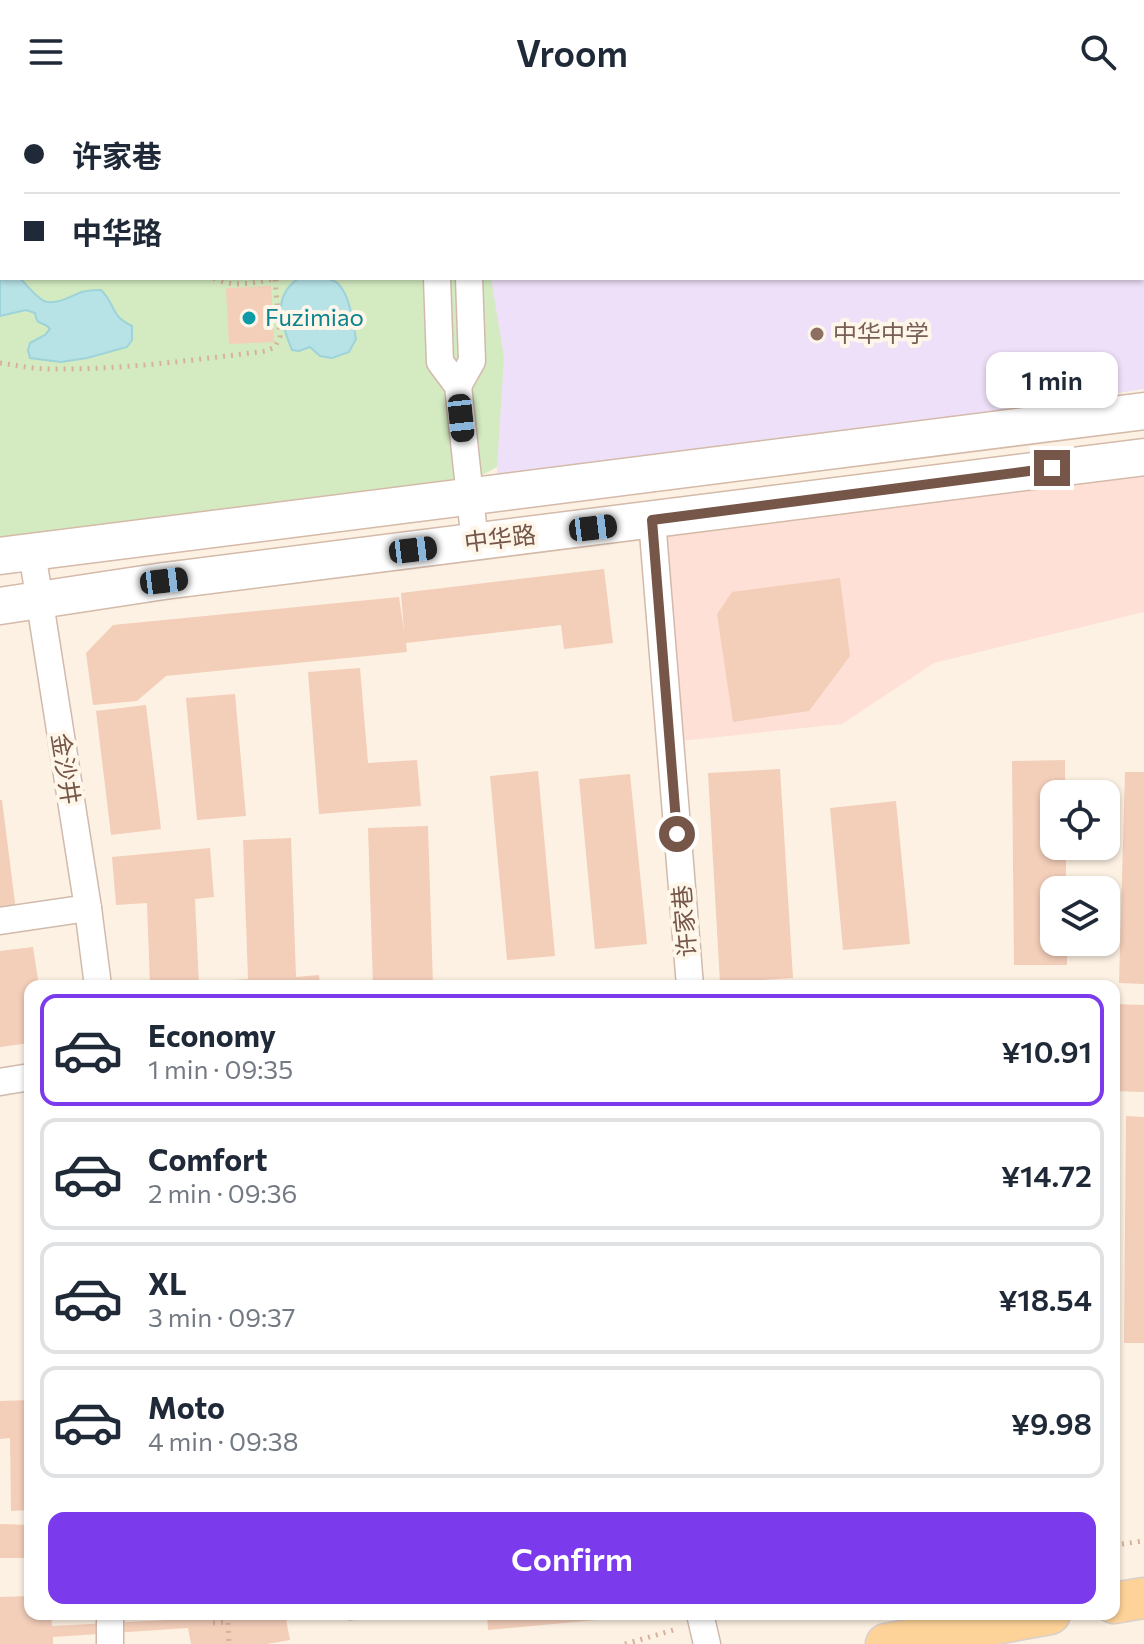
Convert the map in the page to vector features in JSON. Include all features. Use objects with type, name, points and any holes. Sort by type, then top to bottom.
[{"type":"main road","name":"中华路","points":[[16,554],[1144,411]]},
{"type":"main road","name":"中华路","points":[[0,606],[164,581],[1144,457]]},
{"type":"main road","points":[[1120,1602],[1144,1598]]},
{"type":"main road","points":[[886,1644],[1017,1620]]},
{"type":"street","points":[[437,280],[440,362],[458,386],[475,543]]},
{"type":"street","points":[[458,386],[472,361],[469,280]]},
{"type":"street","name":"许家巷","points":[[652,520],[690,980]]},
{"type":"street","name":"金沙井","points":[[16,554],[39,601],[97,980]]},
{"type":"street","points":[[0,921],[88,908]]},
{"type":"street","points":[[0,1082],[24,1078]]},
{"type":"street","points":[[110,1620],[110,1644]]},
{"type":"street","points":[[701,1620],[707,1644]]},
{"type":"path","points":[[218,280],[233,284],[268,280]]},
{"type":"path","points":[[0,363],[46,369],[98,368],[266,351],[275,347],[280,337],[277,280]]},
{"type":"path","points":[[1120,1544],[1144,1541]]},
{"type":"path","points":[[213,1623],[228,1622],[229,1644]]},
{"type":"shaded area","name":"中华中学","points":[[487,280],[1144,280],[1144,389],[498,488]]},
{"type":"shaded area","points":[[1144,457],[1144,612],[934,663],[842,724],[670,742],[652,520]]},
{"type":"green space","name":"Fuzimiao","points":[[0,280],[491,280],[504,358],[497,467],[422,508],[0,561]]},
{"type":"water","points":[[22,280],[37,296],[48,302],[84,291],[101,290],[116,314],[132,326],[132,340],[127,347],[87,358],[61,362],[30,358],[30,343],[50,329],[37,321],[35,313],[26,310],[0,316],[0,281]]},
{"type":"water","points":[[296,280],[330,280],[338,284],[349,305],[356,339],[349,352],[332,358],[320,356],[310,347],[292,350],[281,311],[290,285]]},
{"type":"building","points":[[271,286],[274,342],[229,344],[226,288]]},
{"type":"building","points":[[604,569],[613,643],[564,649],[561,625],[406,643],[407,652],[166,676],[137,701],[93,705],[86,653],[113,625],[399,597],[404,631],[401,593]]},
{"type":"building","points":[[840,578],[850,656],[809,711],[733,722],[717,614],[732,592]]},
{"type":"building","points":[[360,668],[368,763],[417,760],[421,806],[319,814],[308,672]]},
{"type":"building","points":[[235,694],[246,816],[197,820],[186,698]]},
{"type":"building","points":[[146,705],[161,829],[111,835],[96,711]]},
{"type":"building","points":[[1065,760],[1065,780],[1040,780],[1040,860],[1066,860],[1066,876],[1040,876],[1040,956],[1067,956],[1067,965],[1014,965],[1012,761]]},
{"type":"building","points":[[780,769],[793,978],[720,980],[708,773]]},
{"type":"building","points":[[538,771],[555,956],[507,960],[490,776]]},
{"type":"building","points":[[1125,772],[1144,772],[1144,984],[1120,983]]},
{"type":"building","points":[[630,774],[647,944],[595,949],[579,779]]},
{"type":"building","points":[[2,800],[16,911],[0,912]]},
{"type":"building","points":[[896,801],[910,944],[843,950],[830,808]]},
{"type":"building","points":[[428,826],[433,980],[373,980],[368,828]]},
{"type":"building","points":[[291,838],[296,977],[319,975],[319,980],[235,980],[248,979],[243,840]]},
{"type":"building","points":[[210,848],[214,897],[195,899],[199,980],[150,980],[147,903],[116,905],[112,857]]},
{"type":"building","points":[[33,947],[38,980],[24,980],[24,1044],[0,1047],[0,951]]},
{"type":"building","points":[[1120,1004],[1144,1005],[1144,1092],[1120,1091]]},
{"type":"building","points":[[1126,1116],[1144,1117],[1144,1343],[1124,1343]]},
{"type":"building","points":[[24,1400],[24,1510],[11,1511],[10,1438],[0,1439],[0,1401]]},
{"type":"building","points":[[0,1524],[24,1525],[24,1558],[0,1558]]},
{"type":"building","points":[[24,1596],[24,1620],[52,1620],[52,1626],[167,1620],[286,1620],[290,1640],[267,1644],[191,1644],[188,1628],[53,1637],[53,1644],[0,1644],[0,1597]]},
{"type":"building","points":[[487,1620],[596,1620],[488,1630]]},
{"type":"place","name":"Fuzimiao","points":[[249,318]]},
{"type":"place","name":"中华中学","points":[[817,334]]},
{"type":"route","points":[[677,834],[652,520],[1052,468]]}]
